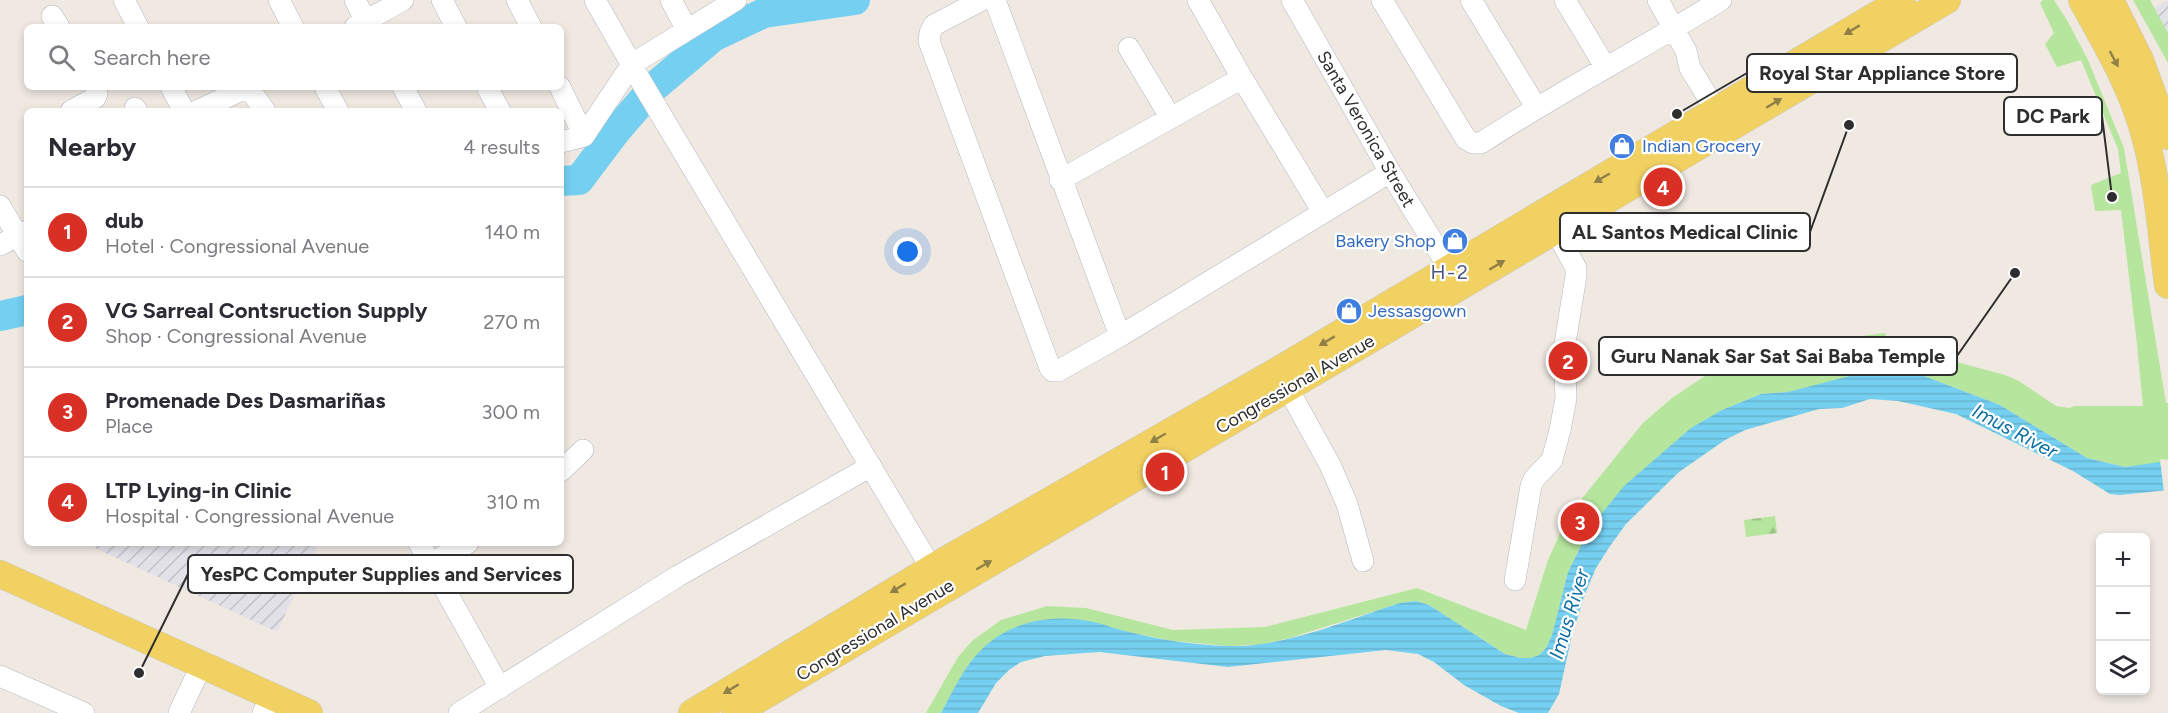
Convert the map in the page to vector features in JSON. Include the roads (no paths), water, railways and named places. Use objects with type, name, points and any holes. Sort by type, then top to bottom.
[{"type":"main road","name":"Congressional Avenue","points":[[1455,277],[1555,230],[1902,0]]},
{"type":"main road","name":"Congressional Avenue","points":[[692,713],[938,578],[1283,380],[1726,118],[1947,0]]},
{"type":"main road","points":[[2089,2],[2140,60],[2168,136]]},
{"type":"main road","points":[[2089,2],[2136,109],[2152,171],[2168,285]]},
{"type":"main road","points":[[0,574],[202,664],[267,704],[309,713]]},
{"type":"main road","name":"Congressional Avenue","points":[[735,713],[938,578]]},
{"type":"street","points":[[124,0],[136,24]]},
{"type":"street","points":[[279,0],[291,24]]},
{"type":"street","points":[[355,0],[364,24]]},
{"type":"street","points":[[366,24],[403,0]]},
{"type":"street","points":[[442,0],[454,24]]},
{"type":"street","points":[[517,0],[529,24]]},
{"type":"street","points":[[595,0],[642,83],[938,578]]},
{"type":"street","points":[[671,0],[687,30]]},
{"type":"street","points":[[564,141],[584,136],[633,64],[736,0]]},
{"type":"street","points":[[982,0],[934,26],[929,41],[1053,371],[1058,371],[1120,336],[1390,172]]},
{"type":"street","points":[[994,0],[1120,336]]},
{"type":"street","points":[[1198,0],[1323,212]]},
{"type":"street","name":"Santa Veronica Street","points":[[1292,0],[1390,172],[1455,277]]},
{"type":"street","points":[[1382,0],[1466,139],[1473,143],[1480,143],[1536,107],[1721,0]]},
{"type":"street","points":[[1470,0],[1536,107]]},
{"type":"street","points":[[1565,0],[1606,68]]},
{"type":"street","points":[[1658,0],[1686,51],[1699,63],[1726,118]]},
{"type":"street","points":[[1129,48],[1170,117]]},
{"type":"street","points":[[1060,180],[1242,78]]},
{"type":"street","points":[[77,108],[96,98],[96,90]]},
{"type":"street","points":[[173,90],[182,108]]},
{"type":"street","points":[[203,108],[242,90]]},
{"type":"street","points":[[250,90],[263,108]]},
{"type":"street","points":[[327,90],[336,108]]},
{"type":"street","points":[[405,90],[414,108]]},
{"type":"street","points":[[489,90],[498,108]]},
{"type":"street","points":[[561,90],[584,136]]},
{"type":"street","points":[[0,206],[18,241]]},
{"type":"street","points":[[1515,580],[1532,486],[1534,479],[1552,460],[1566,398],[1564,349],[1576,268],[1555,230]]},
{"type":"street","points":[[1283,380],[1330,465],[1347,504],[1363,561]]},
{"type":"street","points":[[564,468],[583,450]]},
{"type":"street","points":[[459,713],[678,576],[871,466]]},
{"type":"street","points":[[421,546],[500,688]]},
{"type":"street","points":[[431,563],[462,546]]},
{"type":"street","points":[[179,713],[202,664]]},
{"type":"street","points":[[0,676],[84,713]]},
{"type":"water","name":"Imus River","points":[[1903,368],[2000,405],[2087,458],[2125,467],[2160,462],[2168,490],[2110,494],[2073,471],[1956,414],[1898,401],[1870,399],[1842,408],[1819,409],[1745,430],[1725,440],[1679,472],[1626,524],[1596,568],[1572,635],[1559,694],[1548,713],[1519,713],[1501,706],[1464,685],[1434,662],[1418,654],[1386,650],[1228,667],[1099,652],[1045,656],[1021,662],[1009,670],[996,683],[978,713],[941,713],[965,671],[983,648],[1006,631],[1046,619],[1089,621],[1166,640],[1228,646],[1250,645],[1293,638],[1400,603],[1416,601],[1429,605],[1505,654],[1531,658],[1539,655],[1546,648],[1552,635],[1568,572],[1590,528],[1624,486],[1691,428],[1722,410],[1761,394],[1788,392],[1873,370]]},
{"type":"waterway","points":[[564,181],[579,180],[616,131],[654,87],[713,37],[764,13],[855,0]]},
{"type":"waterway","points":[[0,316],[24,311]]},
{"type":"place","name":"Royal Star Appliance Store","points":[[1677,114]]},
{"type":"place","name":"AL Santos Medical Clinic","points":[[1849,125]]},
{"type":"place","name":"Indian Grocery","points":[[1622,146]]},
{"type":"place","name":"LTP Lying-in Clinic","points":[[1663,187]]},
{"type":"place","name":"DC Park","points":[[2112,197]]},
{"type":"place","name":"Bakery Shop","points":[[1455,241]]},
{"type":"place","name":"Guru Nanak Sar Sat Sai Baba Temple","points":[[2015,273]]},
{"type":"place","name":"Jessasgown","points":[[1349,311]]},
{"type":"place","name":"VG Sarreal Contsruction Supply","points":[[1568,361]]},
{"type":"place","name":"dub","points":[[1165,472]]},
{"type":"place","name":"Promenade Des Dasmariñas","points":[[1580,522]]},
{"type":"place","name":"YesPC Computer Supplies and Services","points":[[139,673]]},
{"type":"district","name":"H-2","points":[[1450,272]]}]
